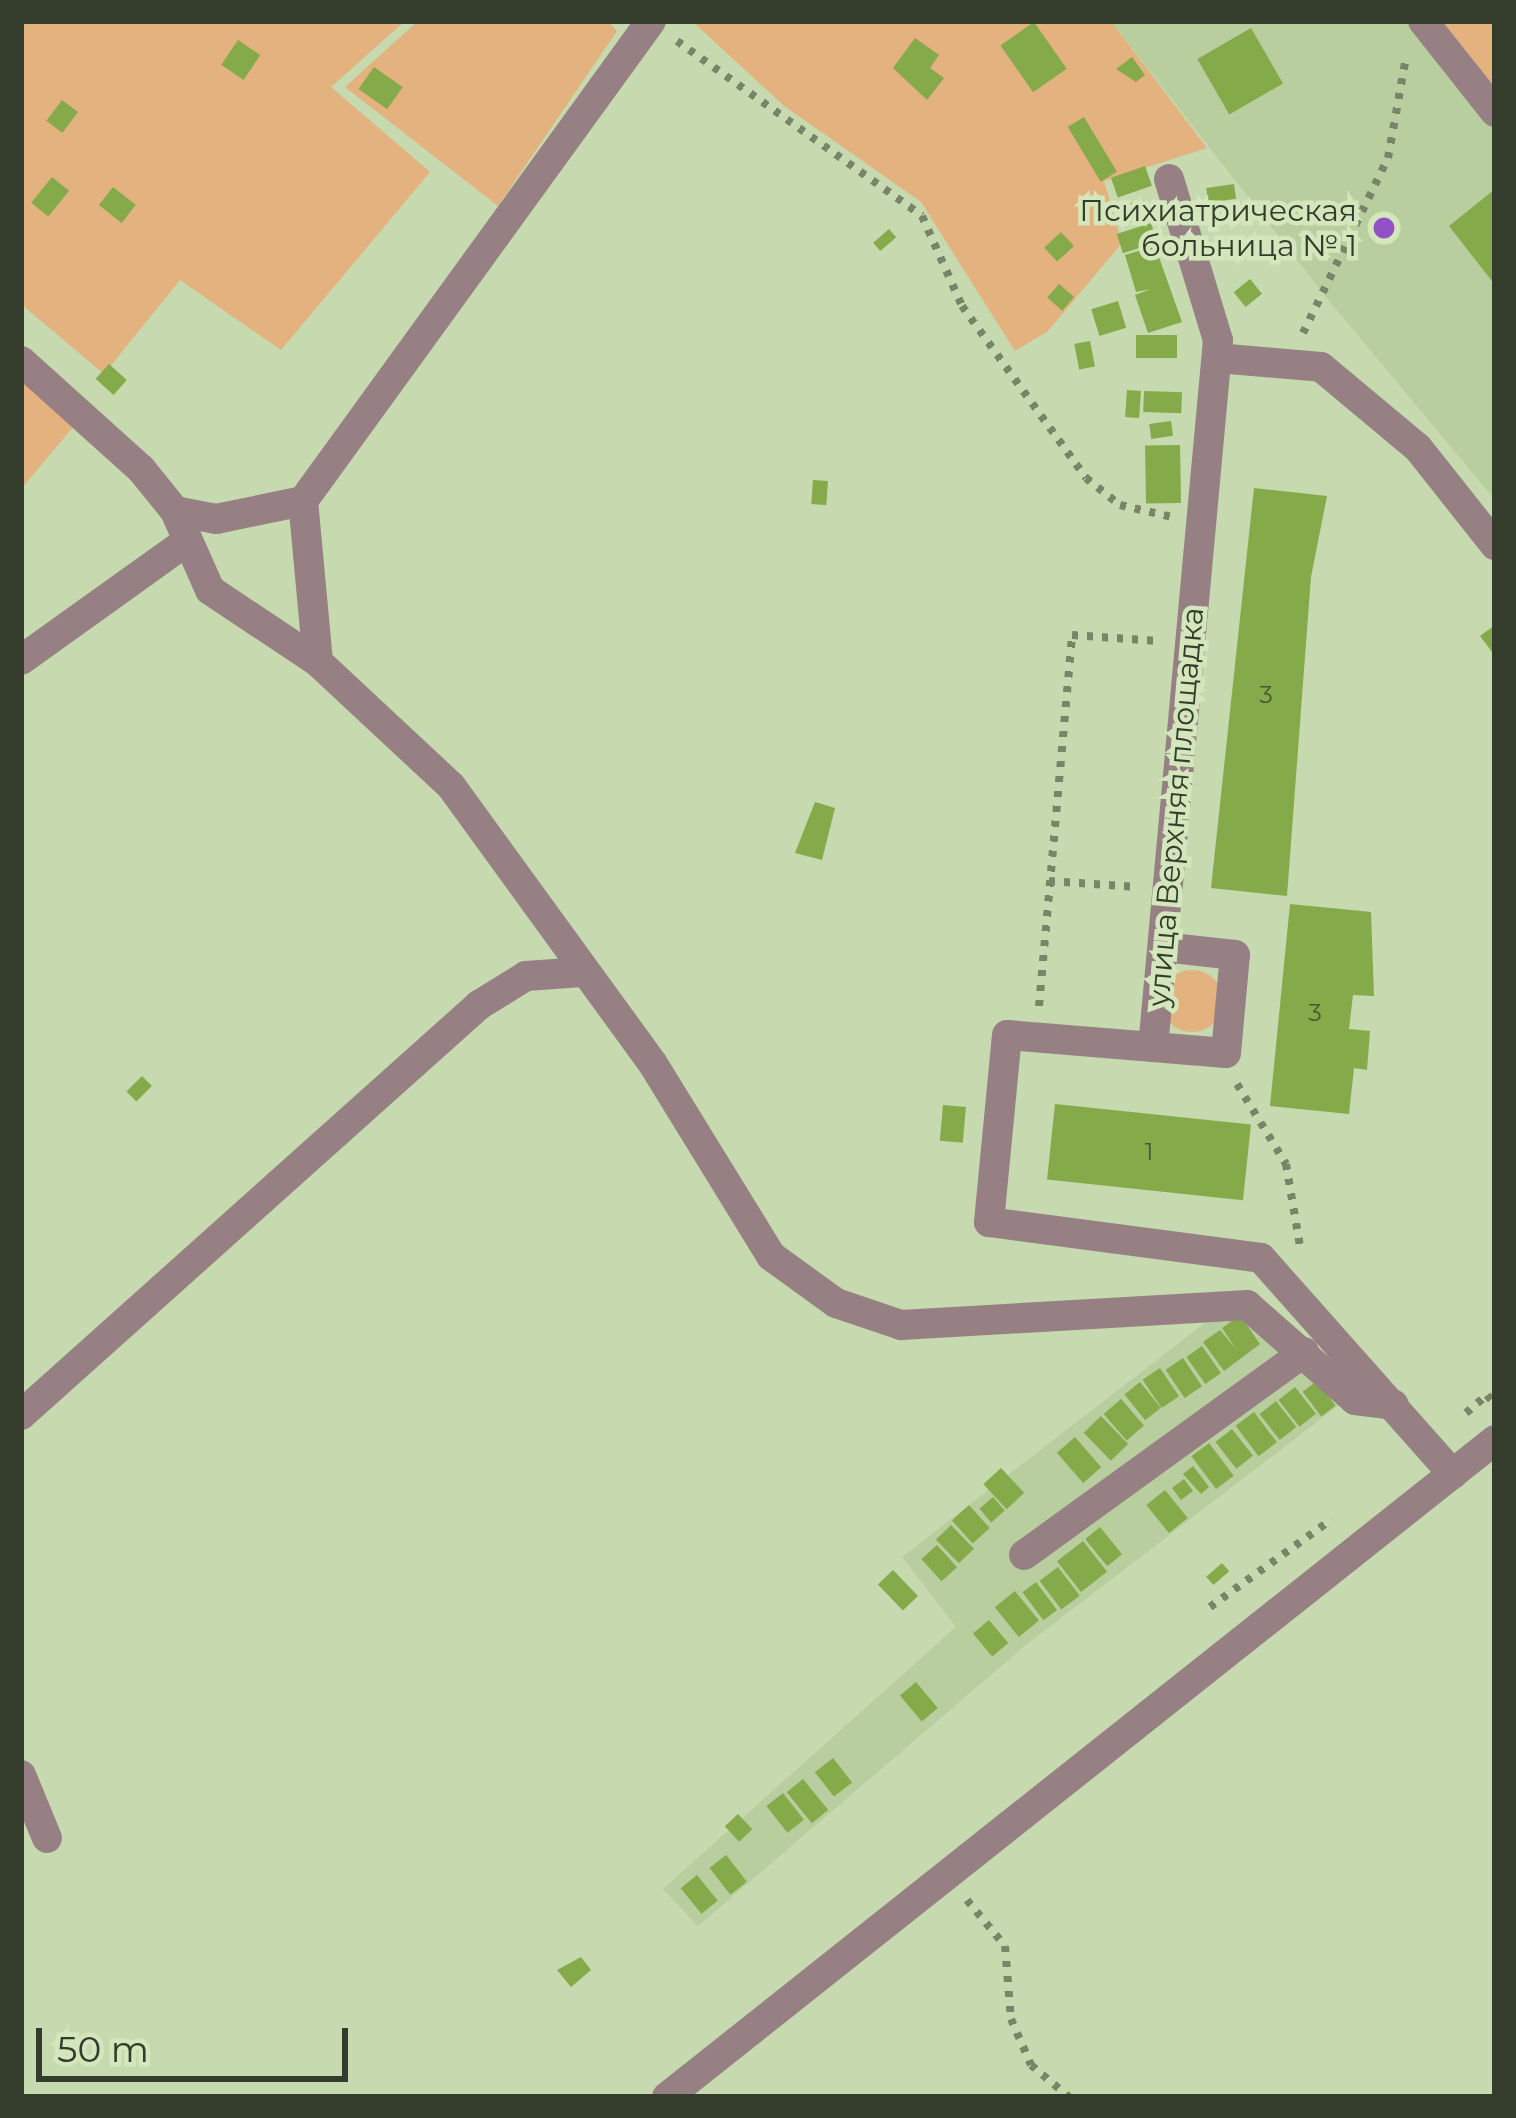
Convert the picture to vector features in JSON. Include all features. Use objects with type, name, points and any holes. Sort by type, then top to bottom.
[{"type":"street","points":[[318,662],[303,501],[651,21]]},
{"type":"street","points":[[1416,32],[1495,112]]},
{"type":"street","name":"улица Верхняя площадка","points":[[1036,1038],[1153,1047],[1216,358],[1169,179]]},
{"type":"street","points":[[1216,358],[1321,367],[1418,448],[1495,544]]},
{"type":"street","points":[[21,362],[175,511],[183,544],[210,590],[318,662],[451,786],[653,1064],[771,1256],[836,1303],[901,1325],[1247,1305],[1355,1400],[1394,1405]]},
{"type":"street","points":[[175,511],[216,518],[303,501]]},
{"type":"street","points":[[21,660],[183,544]]},
{"type":"street","points":[[1153,1047],[1226,1053],[1235,956],[1163,947]]},
{"type":"street","points":[[21,1415],[479,1005],[526,976],[583,972]]},
{"type":"street","points":[[1036,1038],[1007,1035],[988,1222],[1261,1258],[1453,1474]]},
{"type":"street","points":[[1024,1555],[1304,1352]]},
{"type":"street","points":[[667,2097],[1495,1440]]},
{"type":"street","points":[[21,1775],[47,1838]]},
{"type":"path","points":[[651,21],[922,216],[962,306],[1086,478],[1120,505],[1202,524]]},
{"type":"path","points":[[1283,364],[1388,158],[1416,32]]},
{"type":"path","points":[[1036,1038],[1072,634],[1192,643]]},
{"type":"path","points":[[1049,881],[1168,890]]},
{"type":"path","points":[[1226,1053],[1286,1164],[1302,1259],[1285,1247]]},
{"type":"path","points":[[1427,1443],[1487,1395],[1495,1405]]},
{"type":"path","points":[[1210,1607],[1339,1515]]},
{"type":"path","points":[[946,1875],[1005,1946],[1011,2019],[1031,2065],[1069,2097]]},
{"type":"shaded area","points":[[21,21],[405,21],[331,87],[430,172],[281,350],[180,280],[104,374],[21,304]]},
{"type":"shaded area","points":[[418,21],[608,21],[617,31],[498,206],[345,87]]},
{"type":"shaded area","points":[[692,21],[1111,21],[1207,148],[1104,181],[1122,243],[1048,331],[1015,351],[921,202],[783,105]]},
{"type":"shaded area","name":"Психиатрическая больница № 1","points":[[1111,21],[1495,21],[1495,500],[1326,297]]},
{"type":"shaded area","points":[[1437,21],[1495,21],[1495,94]]},
{"type":"shaded area","points":[[21,370],[79,420],[21,489]]},
{"type":"shaded area","points":[[1192,970],[1214,979],[1223,1001],[1214,1023],[1192,1032],[1170,1023],[1161,1001],[1170,979]]},
{"type":"shaded area","points":[[1252,1310],[1339,1405],[1027,1644],[698,1926],[663,1889],[956,1627],[902,1557],[1210,1319]]},
{"type":"building","points":[[1034,22],[1067,69],[1033,92],[1000,46]]},
{"type":"building","points":[[1251,28],[1283,83],[1229,114],[1197,59]]},
{"type":"building","points":[[915,38],[939,55],[930,68],[944,78],[927,100],[893,68]]},
{"type":"building","points":[[238,40],[260,55],[244,80],[221,65]]},
{"type":"building","points":[[1132,57],[1145,75],[1136,82],[1116,69]]},
{"type":"building","points":[[374,67],[403,87],[387,109],[359,89]]},
{"type":"building","points":[[62,100],[78,112],[62,133],[46,121]]},
{"type":"building","points":[[1084,117],[1117,172],[1101,182],[1068,127]]},
{"type":"building","points":[[1145,166],[1152,186],[1118,198],[1111,178]]},
{"type":"building","points":[[52,177],[69,191],[48,216],[31,203]]},
{"type":"building","points":[[1234,184],[1236,199],[1208,203],[1206,188]]},
{"type":"building","points":[[113,187],[136,205],[122,223],[99,205]]},
{"type":"building","points":[[1495,189],[1495,285],[1449,226]]},
{"type":"building","points":[[1145,200],[1149,219],[1124,224],[1121,205]]},
{"type":"building","points":[[1151,223],[1157,242],[1123,253],[1117,234]]},
{"type":"building","points":[[889,229],[896,237],[880,251],[873,243]]},
{"type":"building","points":[[1061,232],[1074,246],[1057,262],[1044,248]]},
{"type":"building","points":[[1155,246],[1182,322],[1148,333],[1135,295],[1151,289],[1136,292],[1125,255]]},
{"type":"building","points":[[1250,279],[1262,294],[1246,307],[1234,292]]},
{"type":"building","points":[[1059,284],[1074,297],[1062,311],[1047,298]]},
{"type":"building","points":[[1118,301],[1126,328],[1099,336],[1091,309]]},
{"type":"building","points":[[1136,335],[1177,335],[1177,358],[1136,358]]},
{"type":"building","points":[[1090,341],[1095,367],[1079,370],[1074,344]]},
{"type":"building","points":[[109,364],[127,380],[113,395],[96,379]]},
{"type":"building","points":[[1127,390],[1141,391],[1139,418],[1125,417]]},
{"type":"building","points":[[1144,391],[1182,392],[1181,413],[1143,412]]},
{"type":"building","points":[[1171,421],[1173,436],[1151,439],[1149,424]]},
{"type":"building","points":[[1180,445],[1181,503],[1146,504],[1145,446]]},
{"type":"building","points":[[813,480],[828,481],[826,505],[811,504]]},
{"type":"building","points":[[1254,488],[1327,496],[1311,577],[1287,896],[1211,888]]},
{"type":"building","points":[[1495,625],[1495,650],[1492,652],[1480,636]]},
{"type":"building","points":[[815,802],[835,808],[822,860],[795,853]]},
{"type":"building","points":[[1290,904],[1371,912],[1374,996],[1353,995],[1349,1029],[1370,1031],[1367,1070],[1354,1068],[1349,1114],[1270,1106]]},
{"type":"building","points":[[142,1076],[152,1086],[136,1101],[126,1092]]},
{"type":"building","points":[[1055,1104],[1251,1125],[1243,1200],[1047,1180]]},
{"type":"building","points":[[943,1105],[966,1107],[963,1143],[940,1141]]},
{"type":"building","points":[[1240,1315],[1260,1344],[1224,1371],[1203,1342],[1220,1330],[1236,1349],[1222,1328]]},
{"type":"building","points":[[1202,1346],[1221,1373],[1205,1384],[1186,1357]]},
{"type":"building","points":[[1183,1358],[1202,1386],[1185,1398],[1166,1370]]},
{"type":"building","points":[[1160,1368],[1179,1396],[1162,1408],[1143,1380]]},
{"type":"building","points":[[1317,1381],[1336,1406],[1321,1417],[1303,1392]]},
{"type":"building","points":[[1140,1382],[1161,1408],[1145,1420],[1124,1395]]},
{"type":"building","points":[[1295,1387],[1316,1414],[1299,1427],[1278,1400]]},
{"type":"building","points":[[1121,1399],[1144,1425],[1127,1441],[1104,1414]]},
{"type":"building","points":[[1276,1401],[1296,1427],[1280,1440],[1259,1414]]},
{"type":"building","points":[[1254,1412],[1277,1442],[1259,1456],[1236,1426]]},
{"type":"building","points":[[1101,1416],[1128,1444],[1111,1461],[1084,1433]]},
{"type":"building","points":[[1232,1429],[1253,1456],[1236,1469],[1215,1442]]},
{"type":"building","points":[[1075,1437],[1101,1467],[1083,1483],[1057,1453]]},
{"type":"building","points":[[1209,1443],[1234,1476],[1216,1489],[1191,1456]]},
{"type":"building","points":[[1193,1466],[1209,1487],[1201,1494],[1183,1474]]},
{"type":"building","points":[[1001,1468],[1024,1493],[1007,1509],[983,1484]]},
{"type":"building","points":[[1184,1479],[1193,1491],[1181,1500],[1172,1488]]},
{"type":"building","points":[[1165,1490],[1188,1518],[1169,1533],[1146,1505]]},
{"type":"building","points":[[993,1497],[1005,1511],[991,1522],[979,1509]]},
{"type":"building","points":[[969,1505],[990,1528],[973,1543],[952,1520]]},
{"type":"building","points":[[951,1525],[974,1549],[959,1563],[936,1540]]},
{"type":"building","points":[[1100,1527],[1122,1554],[1107,1566],[1085,1539]]},
{"type":"building","points":[[1083,1541],[1107,1572],[1081,1592],[1057,1561]]},
{"type":"building","points":[[937,1545],[957,1567],[941,1581],[921,1559]]},
{"type":"building","points":[[1222,1563],[1229,1571],[1213,1585],[1206,1577]]},
{"type":"building","points":[[1058,1567],[1080,1596],[1061,1610],[1040,1581]]},
{"type":"building","points":[[893,1570],[918,1596],[903,1610],[878,1585]]},
{"type":"building","points":[[1036,1582],[1057,1610],[1043,1620],[1022,1592]]},
{"type":"building","points":[[1015,1591],[1039,1621],[1019,1637],[995,1607]]},
{"type":"building","points":[[989,1620],[1008,1643],[992,1656],[973,1633]]},
{"type":"building","points":[[916,1682],[938,1708],[922,1722],[900,1695]]},
{"type":"building","points":[[833,1758],[852,1782],[834,1797],[815,1772]]},
{"type":"building","points":[[803,1779],[828,1810],[812,1823],[787,1792]]},
{"type":"building","points":[[783,1793],[804,1820],[787,1833],[766,1806]]},
{"type":"building","points":[[738,1814],[752,1829],[739,1842],[725,1826]]},
{"type":"building","points":[[726,1855],[747,1882],[730,1895],[709,1868]]},
{"type":"building","points":[[697,1875],[718,1901],[701,1914],[681,1888]]},
{"type":"building","points":[[581,1957],[591,1970],[571,1987],[557,1970]]},
{"type":"place","name":"Психиатрическая больница № 1","points":[[1384,228]]}]
